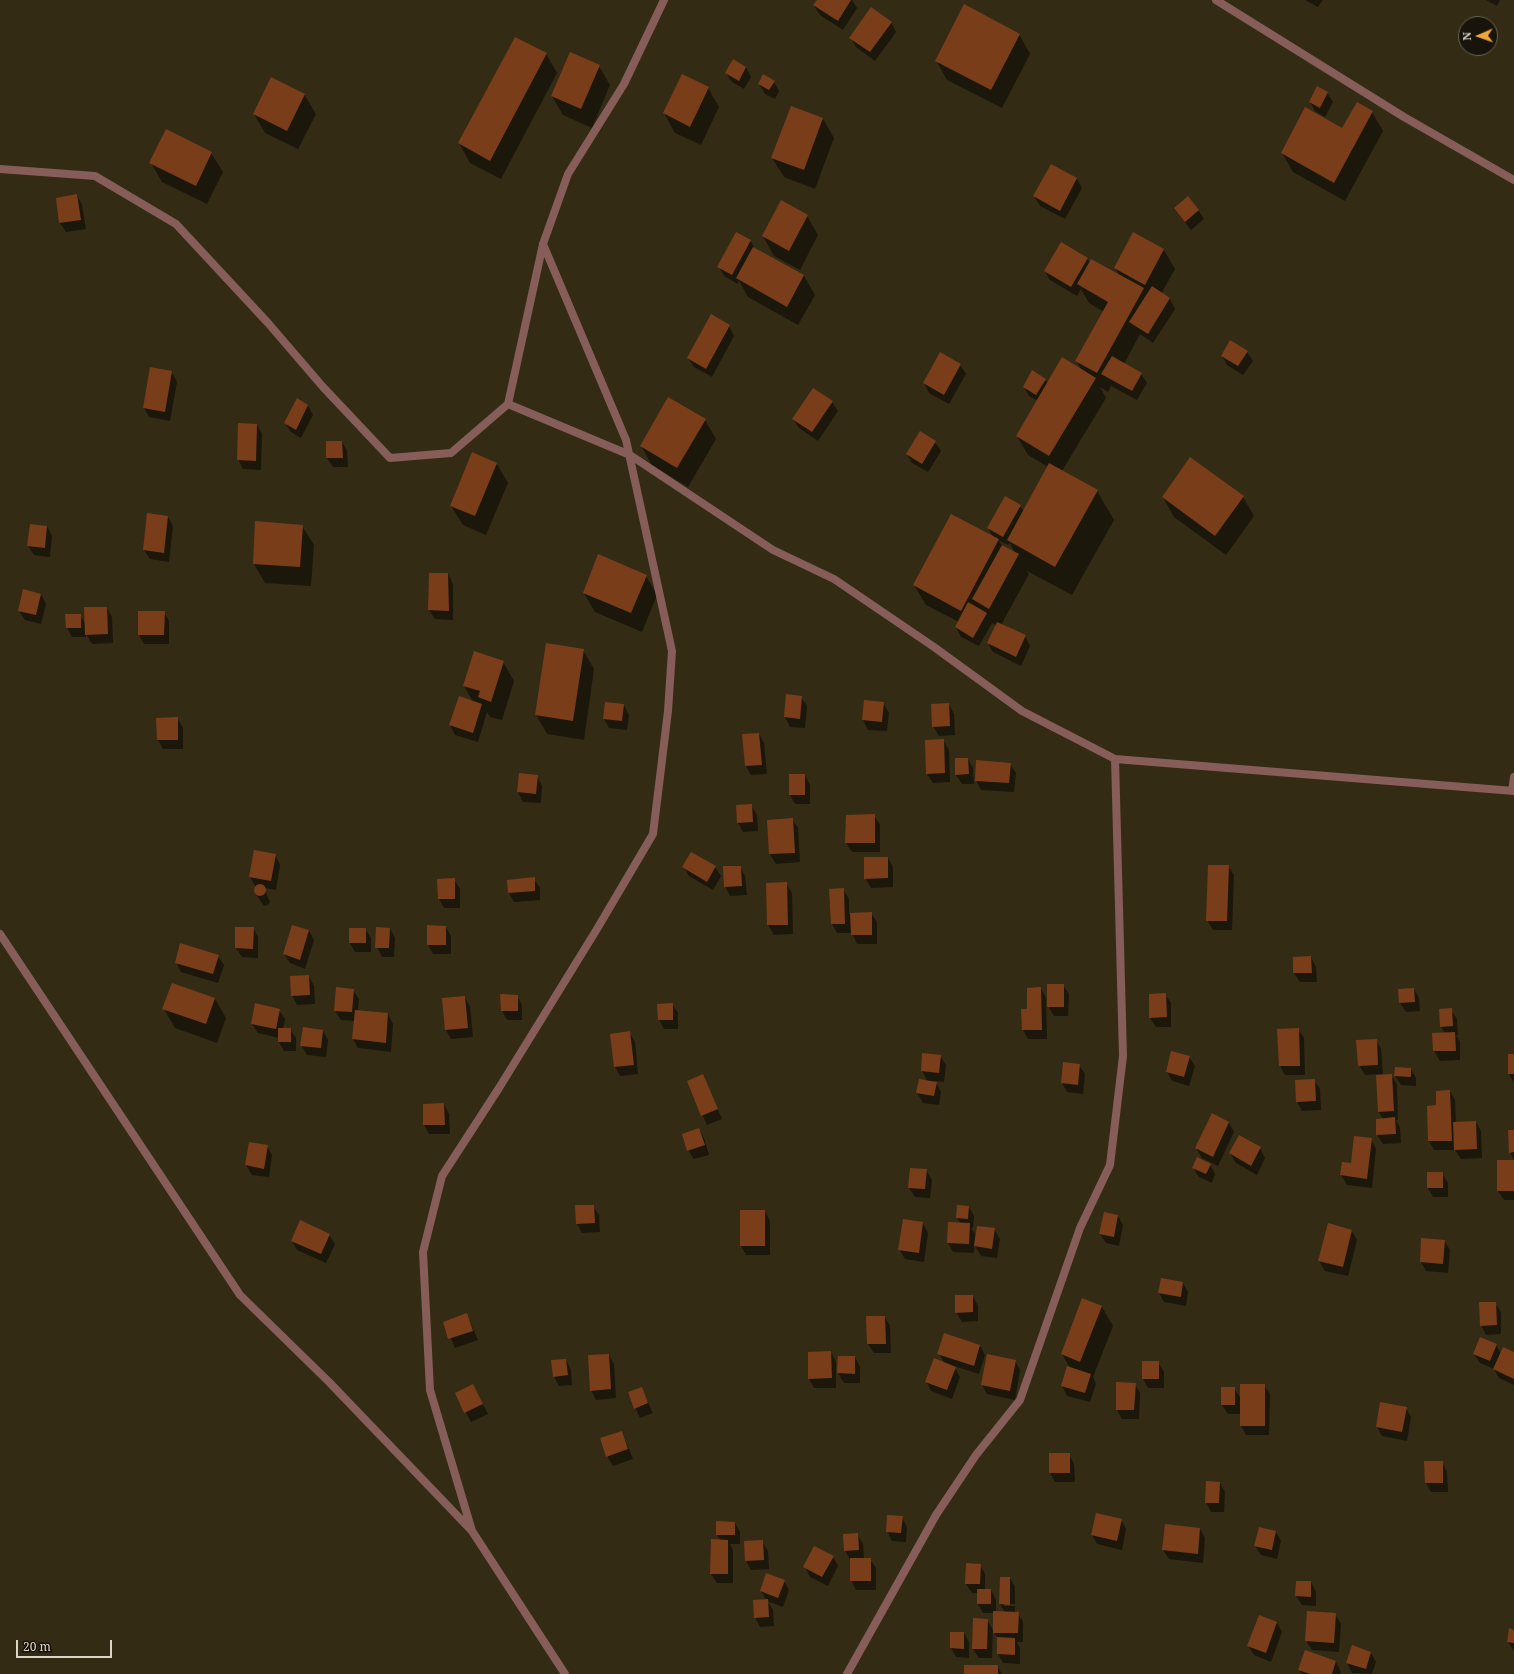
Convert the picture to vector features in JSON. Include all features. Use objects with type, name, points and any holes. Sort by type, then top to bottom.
[{"type":"street","points":[[0,169],[96,176],[176,224],[268,323],[323,387],[390,458],[451,453],[508,404],[543,244],[568,174],[624,84],[664,0]]},
{"type":"street","points":[[1216,0],[1404,117],[1514,180]]},
{"type":"street","points":[[472,1531],[430,1390],[424,1252],[442,1176],[504,1082],[598,929],[653,834],[668,711],[672,651],[626,440],[543,244]]},
{"type":"street","points":[[508,404],[630,455],[773,550],[834,579],[934,646],[1022,711],[1115,759],[1513,791],[1514,777]]},
{"type":"street","points":[[848,1674],[936,1515],[976,1455],[1020,1400],[1080,1228],[1110,1165],[1123,1056],[1115,759]]},
{"type":"street","points":[[0,934],[240,1295],[329,1382],[472,1531],[565,1674]]},
{"type":"building","points":[[817,0],[851,0],[838,21],[813,5]]},
{"type":"building","points":[[964,4],[1020,34],[991,90],[935,61]]},
{"type":"building","points":[[871,7],[892,22],[870,52],[849,38]]},
{"type":"building","points":[[515,37],[547,53],[490,161],[458,143]]},
{"type":"building","points":[[570,52],[600,65],[581,109],[551,96]]},
{"type":"building","points":[[733,59],[746,67],[739,81],[725,73]]},
{"type":"building","points":[[682,74],[709,87],[690,127],[663,113]]},
{"type":"building","points":[[763,74],[775,81],[769,90],[758,84]]},
{"type":"building","points":[[271,77],[305,94],[287,131],[253,114]]},
{"type":"building","points":[[1317,86],[1328,92],[1320,108],[1309,102]]},
{"type":"building","points":[[1357,102],[1373,111],[1334,183],[1281,153],[1305,107],[1342,128]]},
{"type":"building","points":[[791,106],[823,118],[804,170],[771,158]]},
{"type":"building","points":[[166,129],[212,152],[196,186],[149,163]]},
{"type":"building","points":[[1051,164],[1077,178],[1060,211],[1033,196]]},
{"type":"building","points":[[77,194],[81,220],[59,223],[56,198]]},
{"type":"building","points":[[1188,196],[1199,210],[1185,222],[1174,208]]},
{"type":"building","points":[[781,200],[808,215],[789,251],[762,236]]},
{"type":"building","points":[[736,232],[751,240],[732,275],[717,267]]},
{"type":"building","points":[[1133,232],[1164,249],[1145,285],[1114,268]]},
{"type":"building","points":[[1061,242],[1088,258],[1071,287],[1044,271]]},
{"type":"building","points":[[753,247],[804,275],[787,307],[736,278]]},
{"type":"building","points":[[1091,259],[1144,288],[1097,373],[1075,361],[1108,302],[1077,284]]},
{"type":"building","points":[[1152,286],[1170,298],[1148,334],[1129,322]]},
{"type":"building","points":[[711,314],[730,325],[706,369],[687,358]]},
{"type":"building","points":[[1230,340],[1248,351],[1238,366],[1221,356]]},
{"type":"building","points":[[940,352],[961,364],[944,395],[923,383]]},
{"type":"building","points":[[1112,356],[1142,373],[1132,391],[1101,374]]},
{"type":"building","points":[[1062,357],[1096,378],[1049,456],[1016,436]]},
{"type":"building","points":[[150,367],[172,371],[165,412],[143,408]]},
{"type":"building","points":[[1032,370],[1046,379],[1036,395],[1023,387]]},
{"type":"building","points":[[813,388],[833,401],[812,432],[792,419]]},
{"type":"building","points":[[668,397],[706,419],[677,468],[640,446]]},
{"type":"building","points":[[297,398],[308,405],[296,430],[284,423]]},
{"type":"building","points":[[238,423],[257,424],[256,461],[237,460]]},
{"type":"building","points":[[920,431],[936,441],[922,464],[906,454]]},
{"type":"building","points":[[326,441],[342,441],[343,458],[326,458]]},
{"type":"building","points":[[472,452],[497,463],[475,516],[450,506]]},
{"type":"building","points":[[1190,457],[1244,496],[1215,536],[1162,497]]},
{"type":"building","points":[[1049,463],[1098,490],[1055,567],[1007,540]]},
{"type":"building","points":[[1005,496],[1021,505],[1003,537],[987,528]]},
{"type":"building","points":[[147,513],[168,516],[164,553],[143,550]]},
{"type":"building","points":[[951,514],[999,539],[961,611],[913,585]]},
{"type":"building","points":[[255,521],[303,525],[300,567],[253,564]]},
{"type":"building","points":[[30,524],[47,526],[45,548],[27,546]]},
{"type":"building","points":[[1002,545],[1019,554],[989,609],[972,599]]},
{"type":"building","points":[[598,554],[647,575],[631,613],[583,593]]},
{"type":"building","points":[[429,573],[448,573],[449,611],[428,610]]},
{"type":"building","points":[[23,589],[41,594],[36,615],[18,611]]},
{"type":"building","points":[[968,602],[987,613],[973,638],[955,627]]},
{"type":"building","points":[[84,607],[107,607],[108,634],[85,635]]},
{"type":"building","points":[[138,611],[165,611],[164,635],[138,635]]},
{"type":"building","points":[[65,614],[81,614],[81,628],[66,628]]},
{"type":"building","points":[[997,622],[1026,635],[1016,657],[987,643]]},
{"type":"building","points":[[546,643],[584,649],[573,721],[535,715]]},
{"type":"building","points":[[474,651],[504,661],[491,702],[478,697],[480,691],[463,686]]},
{"type":"building","points":[[786,694],[802,696],[800,719],[784,717]]},
{"type":"building","points":[[459,696],[482,704],[473,733],[449,725]]},
{"type":"building","points":[[864,700],[884,702],[882,722],[862,720]]},
{"type":"building","points":[[605,702],[624,704],[622,721],[603,719]]},
{"type":"building","points":[[949,703],[950,726],[932,727],[931,704]]},
{"type":"building","points":[[178,717],[178,740],[157,740],[156,718]]},
{"type":"building","points":[[759,733],[762,765],[745,766],[742,734]]},
{"type":"building","points":[[944,739],[945,773],[926,774],[925,740]]},
{"type":"building","points":[[955,758],[968,758],[969,774],[955,775]]},
{"type":"building","points":[[976,760],[1011,763],[1009,783],[975,781]]},
{"type":"building","points":[[519,773],[538,775],[536,794],[517,792]]},
{"type":"building","points":[[789,774],[805,774],[805,795],[789,795]]},
{"type":"building","points":[[752,804],[753,822],[737,823],[736,805]]},
{"type":"building","points":[[875,814],[875,843],[845,843],[846,815]]},
{"type":"building","points":[[793,818],[795,853],[769,854],[767,820]]},
{"type":"building","points":[[254,850],[276,854],[271,881],[249,877]]},
{"type":"building","points":[[691,852],[716,866],[707,882],[682,867]]},
{"type":"building","points":[[864,857],[888,857],[888,878],[864,879]]},
{"type":"building","points":[[1208,865],[1229,865],[1227,921],[1206,921]]},
{"type":"building","points":[[723,866],[741,866],[742,886],[724,887]]},
{"type":"building","points":[[535,877],[535,891],[508,893],[507,880]]},
{"type":"building","points":[[455,878],[455,899],[438,899],[437,879]]},
{"type":"building","points":[[787,882],[788,925],[767,925],[766,883]]},
{"type":"building","points":[[258,884],[262,884],[266,890],[262,896],[258,896],[254,892],[254,888]]},
{"type":"building","points":[[844,888],[845,924],[831,924],[829,889]]},
{"type":"building","points":[[872,912],[872,935],[851,935],[850,913]]},
{"type":"building","points":[[292,925],[309,930],[300,960],[283,954]]},
{"type":"building","points":[[427,925],[446,926],[446,945],[427,945]]},
{"type":"building","points":[[235,927],[254,927],[253,949],[235,948]]},
{"type":"building","points":[[376,927],[390,928],[389,948],[375,948]]},
{"type":"building","points":[[349,928],[366,928],[366,943],[349,943]]},
{"type":"building","points":[[180,943],[219,955],[213,974],[175,963]]},
{"type":"building","points":[[1311,956],[1312,973],[1293,973],[1293,957]]},
{"type":"building","points":[[309,975],[310,995],[291,996],[290,976]]},
{"type":"building","points":[[172,983],[215,998],[206,1024],[162,1009]]},
{"type":"building","points":[[1047,984],[1064,984],[1064,1007],[1047,1007]]},
{"type":"building","points":[[336,987],[354,989],[352,1012],[334,1011]]},
{"type":"building","points":[[1041,987],[1042,1030],[1022,1030],[1021,1009],[1027,1009],[1027,988]]},
{"type":"building","points":[[1414,988],[1415,1002],[1399,1003],[1398,989]]},
{"type":"building","points":[[1166,993],[1167,1017],[1149,1018],[1149,994]]},
{"type":"building","points":[[500,994],[518,995],[518,1011],[501,1011]]},
{"type":"building","points":[[465,996],[468,1028],[445,1030],[442,998]]},
{"type":"building","points":[[255,1003],[280,1009],[276,1029],[251,1024]]},
{"type":"building","points":[[673,1003],[673,1020],[658,1020],[657,1004]]},
{"type":"building","points":[[1452,1008],[1453,1026],[1440,1027],[1439,1009]]},
{"type":"building","points":[[355,1010],[388,1013],[386,1043],[352,1039]]},
{"type":"building","points":[[303,1027],[323,1030],[321,1048],[300,1046]]},
{"type":"building","points":[[278,1028],[291,1028],[291,1042],[278,1042]]},
{"type":"building","points":[[1299,1028],[1300,1066],[1279,1066],[1277,1029]]},
{"type":"building","points":[[630,1031],[634,1065],[614,1067],[610,1034]]},
{"type":"building","points":[[1455,1032],[1456,1051],[1433,1051],[1432,1033]]},
{"type":"building","points":[[1377,1039],[1378,1065],[1358,1066],[1356,1040]]},
{"type":"building","points":[[1171,1051],[1190,1056],[1184,1077],[1166,1072]]},
{"type":"building","points":[[922,1053],[941,1055],[939,1073],[921,1071]]},
{"type":"building","points":[[1508,1054],[1514,1054],[1514,1074],[1508,1074]]},
{"type":"building","points":[[1063,1062],[1080,1064],[1078,1085],[1061,1083]]},
{"type":"building","points":[[1395,1067],[1411,1068],[1411,1077],[1394,1076]]},
{"type":"building","points":[[703,1074],[718,1109],[701,1116],[687,1081]]},
{"type":"building","points":[[1392,1074],[1394,1111],[1378,1112],[1376,1075]]},
{"type":"building","points":[[919,1079],[937,1082],[934,1096],[916,1093]]},
{"type":"building","points":[[1315,1079],[1316,1101],[1296,1102],[1295,1080]]},
{"type":"building","points":[[1450,1090],[1452,1141],[1428,1141],[1427,1106],[1436,1105],[1436,1091]]},
{"type":"building","points":[[444,1103],[445,1125],[423,1125],[423,1104]]},
{"type":"building","points":[[1212,1113],[1229,1122],[1213,1157],[1195,1148]]},
{"type":"building","points":[[1395,1117],[1396,1134],[1376,1135],[1376,1119]]},
{"type":"building","points":[[1476,1121],[1477,1149],[1454,1150],[1453,1122]]},
{"type":"building","points":[[699,1128],[705,1145],[687,1151],[682,1134]]},
{"type":"building","points":[[1508,1130],[1514,1130],[1514,1152],[1509,1153]]},
{"type":"building","points":[[1239,1135],[1261,1147],[1251,1166],[1229,1153]]},
{"type":"building","points":[[1354,1136],[1372,1138],[1367,1179],[1340,1175],[1342,1162],[1351,1163]]},
{"type":"building","points":[[249,1142],[268,1145],[264,1169],[245,1165]]},
{"type":"building","points":[[1197,1157],[1211,1164],[1206,1174],[1192,1168]]},
{"type":"building","points":[[1497,1160],[1514,1160],[1514,1191],[1497,1191]]},
{"type":"building","points":[[910,1168],[927,1169],[925,1189],[908,1188]]},
{"type":"building","points":[[1427,1172],[1443,1172],[1443,1188],[1427,1188]]},
{"type":"building","points":[[575,1205],[594,1205],[595,1223],[576,1224]]},
{"type":"building","points":[[957,1205],[969,1206],[968,1219],[956,1218]]},
{"type":"building","points":[[740,1210],[765,1210],[765,1246],[740,1246]]},
{"type":"building","points":[[1104,1212],[1118,1215],[1114,1237],[1099,1234]]},
{"type":"building","points":[[903,1219],[923,1222],[919,1253],[898,1250]]},
{"type":"building","points":[[300,1220],[330,1234],[321,1254],[291,1241]]},
{"type":"building","points":[[948,1222],[970,1223],[969,1244],[947,1243]]},
{"type":"building","points":[[1328,1223],[1352,1230],[1343,1267],[1318,1261]]},
{"type":"building","points":[[977,1226],[995,1228],[992,1249],[974,1246]]},
{"type":"building","points":[[1421,1238],[1445,1240],[1443,1264],[1420,1262]]},
{"type":"building","points":[[1161,1278],[1183,1282],[1181,1297],[1158,1293]]},
{"type":"building","points":[[955,1295],[973,1295],[973,1312],[955,1313]]},
{"type":"building","points":[[1082,1298],[1102,1306],[1080,1362],[1061,1354]]},
{"type":"building","points":[[1479,1302],[1496,1302],[1497,1325],[1480,1326]]},
{"type":"building","points":[[467,1313],[473,1331],[448,1339],[443,1322]]},
{"type":"building","points":[[866,1316],[885,1316],[886,1344],[867,1344]]},
{"type":"building","points":[[944,1333],[980,1345],[974,1366],[937,1354]]},
{"type":"building","points":[[1480,1337],[1497,1344],[1490,1361],[1473,1354]]},
{"type":"building","points":[[1503,1347],[1514,1352],[1514,1379],[1493,1369]]},
{"type":"building","points":[[831,1351],[832,1378],[808,1379],[808,1352]]},
{"type":"building","points":[[609,1354],[611,1389],[590,1391],[588,1355]]},
{"type":"building","points":[[987,1354],[1016,1360],[1010,1391],[981,1385]]},
{"type":"building","points":[[838,1356],[855,1356],[855,1374],[837,1373]]},
{"type":"building","points":[[934,1358],[956,1367],[947,1390],[925,1382]]},
{"type":"building","points":[[566,1359],[568,1375],[553,1377],[551,1360]]},
{"type":"building","points":[[1142,1361],[1159,1361],[1159,1379],[1142,1379]]},
{"type":"building","points":[[1067,1366],[1091,1374],[1085,1393],[1061,1386]]},
{"type":"building","points":[[1116,1382],[1136,1383],[1134,1410],[1116,1410]]},
{"type":"building","points":[[473,1384],[483,1404],[464,1413],[455,1393]]},
{"type":"building","points":[[1240,1384],[1265,1384],[1265,1426],[1240,1426]]},
{"type":"building","points":[[642,1387],[648,1403],[634,1409],[628,1392]]},
{"type":"building","points":[[1221,1387],[1235,1387],[1235,1405],[1221,1405]]},
{"type":"building","points":[[1380,1402],[1407,1407],[1402,1432],[1376,1427]]},
{"type":"building","points":[[622,1431],[628,1449],[606,1457],[600,1438]]},
{"type":"building","points":[[1049,1453],[1070,1453],[1070,1473],[1049,1473]]},
{"type":"building","points":[[1424,1461],[1443,1461],[1443,1483],[1425,1483]]},
{"type":"building","points":[[1206,1481],[1220,1482],[1219,1503],[1205,1503]]},
{"type":"building","points":[[1096,1513],[1122,1519],[1117,1541],[1091,1535]]},
{"type":"building","points":[[887,1515],[903,1516],[901,1533],[886,1532]]},
{"type":"building","points":[[716,1521],[735,1522],[735,1535],[716,1535]]},
{"type":"building","points":[[1165,1524],[1200,1528],[1198,1554],[1162,1550]]},
{"type":"building","points":[[1259,1527],[1276,1531],[1272,1550],[1254,1546]]},
{"type":"building","points":[[858,1533],[859,1550],[844,1551],[843,1534]]},
{"type":"building","points":[[711,1539],[728,1540],[728,1574],[710,1574]]},
{"type":"building","points":[[763,1540],[764,1560],[745,1561],[744,1541]]},
{"type":"building","points":[[814,1546],[834,1556],[822,1577],[803,1567]]},
{"type":"building","points":[[850,1558],[871,1558],[871,1581],[850,1581]]},
{"type":"building","points":[[966,1563],[981,1564],[980,1584],[965,1584]]},
{"type":"building","points":[[766,1573],[785,1580],[778,1598],[760,1591]]},
{"type":"building","points":[[1000,1577],[1010,1577],[1010,1605],[999,1604]]},
{"type":"building","points":[[1296,1581],[1311,1581],[1311,1597],[1295,1596]]},
{"type":"building","points":[[977,1589],[991,1589],[991,1604],[977,1604]]},
{"type":"building","points":[[768,1599],[769,1617],[754,1618],[753,1600]]},
{"type":"building","points":[[993,1611],[1019,1612],[1018,1633],[993,1633]]},
{"type":"building","points":[[1307,1611],[1336,1613],[1334,1643],[1305,1641]]},
{"type":"building","points":[[1259,1615],[1277,1622],[1266,1653],[1247,1646]]},
{"type":"building","points":[[973,1618],[988,1619],[987,1649],[972,1649]]},
{"type":"building","points":[[1509,1628],[1514,1630],[1514,1643],[1507,1642]]},
{"type":"building","points":[[950,1632],[964,1632],[964,1649],[950,1648]]},
{"type":"building","points":[[997,1637],[1015,1638],[1015,1655],[997,1654]]},
{"type":"building","points":[[1352,1645],[1371,1652],[1366,1669],[1346,1663]]},
{"type":"building","points":[[1305,1650],[1336,1661],[1332,1674],[1310,1674],[1298,1670]]},
{"type":"building","points":[[964,1665],[998,1665],[998,1674],[964,1674]]}]
